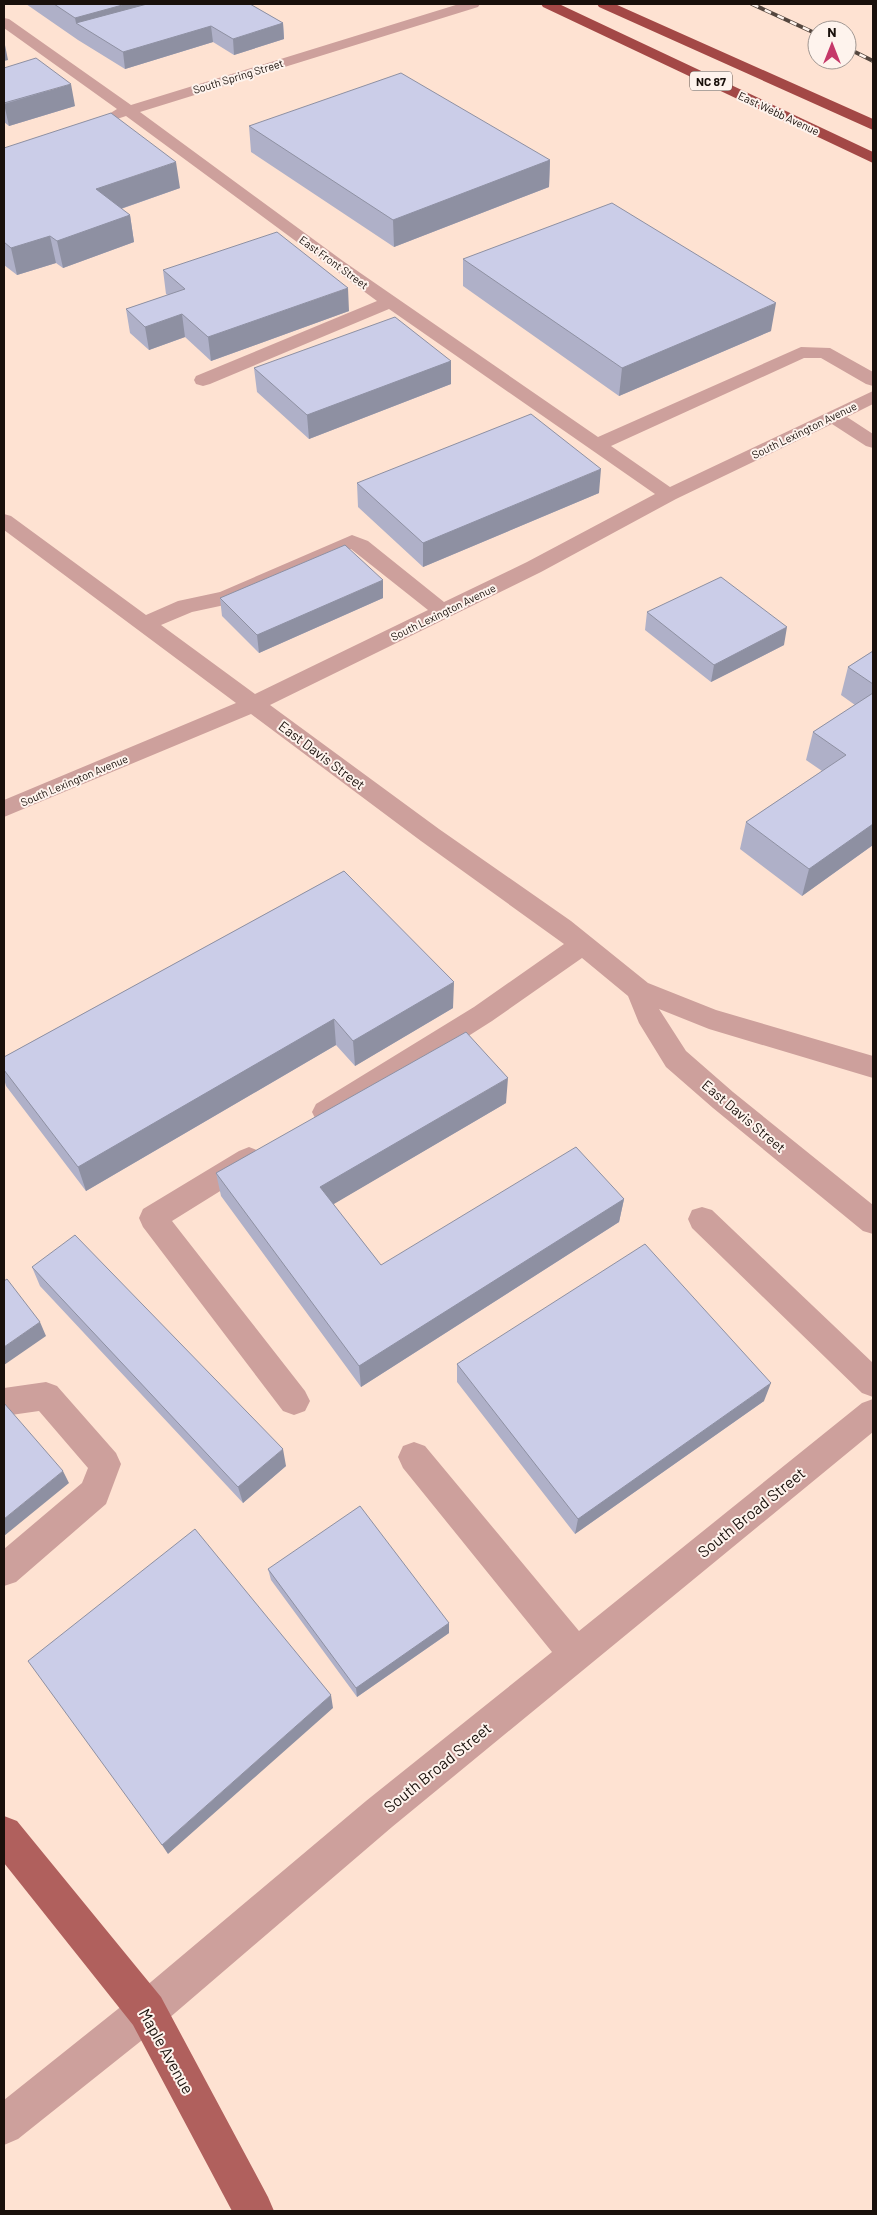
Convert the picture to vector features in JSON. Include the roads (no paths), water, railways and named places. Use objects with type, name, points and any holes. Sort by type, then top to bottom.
[{"type":"highway","name":"East Webb Avenue","points":[[548,4],[873,158]]},
{"type":"highway","name":"East Webb Avenue","points":[[604,4],[873,125]]},
{"type":"main road","name":"Maple Avenue","points":[[4,1834],[147,2011],[254,2211]]},
{"type":"street","name":"South Spring Street","points":[[102,119],[473,4]]},
{"type":"street","name":"East Front Street","points":[[4,22],[227,181],[337,265],[669,495]]},
{"type":"street","points":[[203,380],[390,302]]},
{"type":"street","points":[[596,445],[801,353],[824,352],[873,380]]},
{"type":"street","name":"South Lexington Avenue","points":[[4,810],[254,704],[534,567],[669,495],[873,397]]},
{"type":"street","points":[[833,416],[873,442]]},
{"type":"street","name":"East Davis Street","points":[[4,520],[582,945],[639,990],[708,1019],[873,1068]]},
{"type":"street","points":[[144,624],[186,606],[226,598],[352,541],[361,546],[443,612]]},
{"type":"street","points":[[305,1126],[483,1014],[582,945]]},
{"type":"street","name":"East Davis Street","points":[[639,990],[648,1016],[676,1059],[723,1100],[873,1222]]},
{"type":"street","points":[[271,1146],[152,1218],[294,1402]]},
{"type":"street","points":[[702,1219],[873,1382]]},
{"type":"street","points":[[4,1402],[46,1396],[105,1464],[94,1493],[4,1570]]},
{"type":"street","name":"South Broad Street","points":[[4,2125],[147,2011],[379,1814],[873,1413]]},
{"type":"street","points":[[414,1457],[576,1654]]},
{"type":"railway","points":[[752,4],[807,29]]},
{"type":"railway","points":[[857,53],[873,61]]}]
